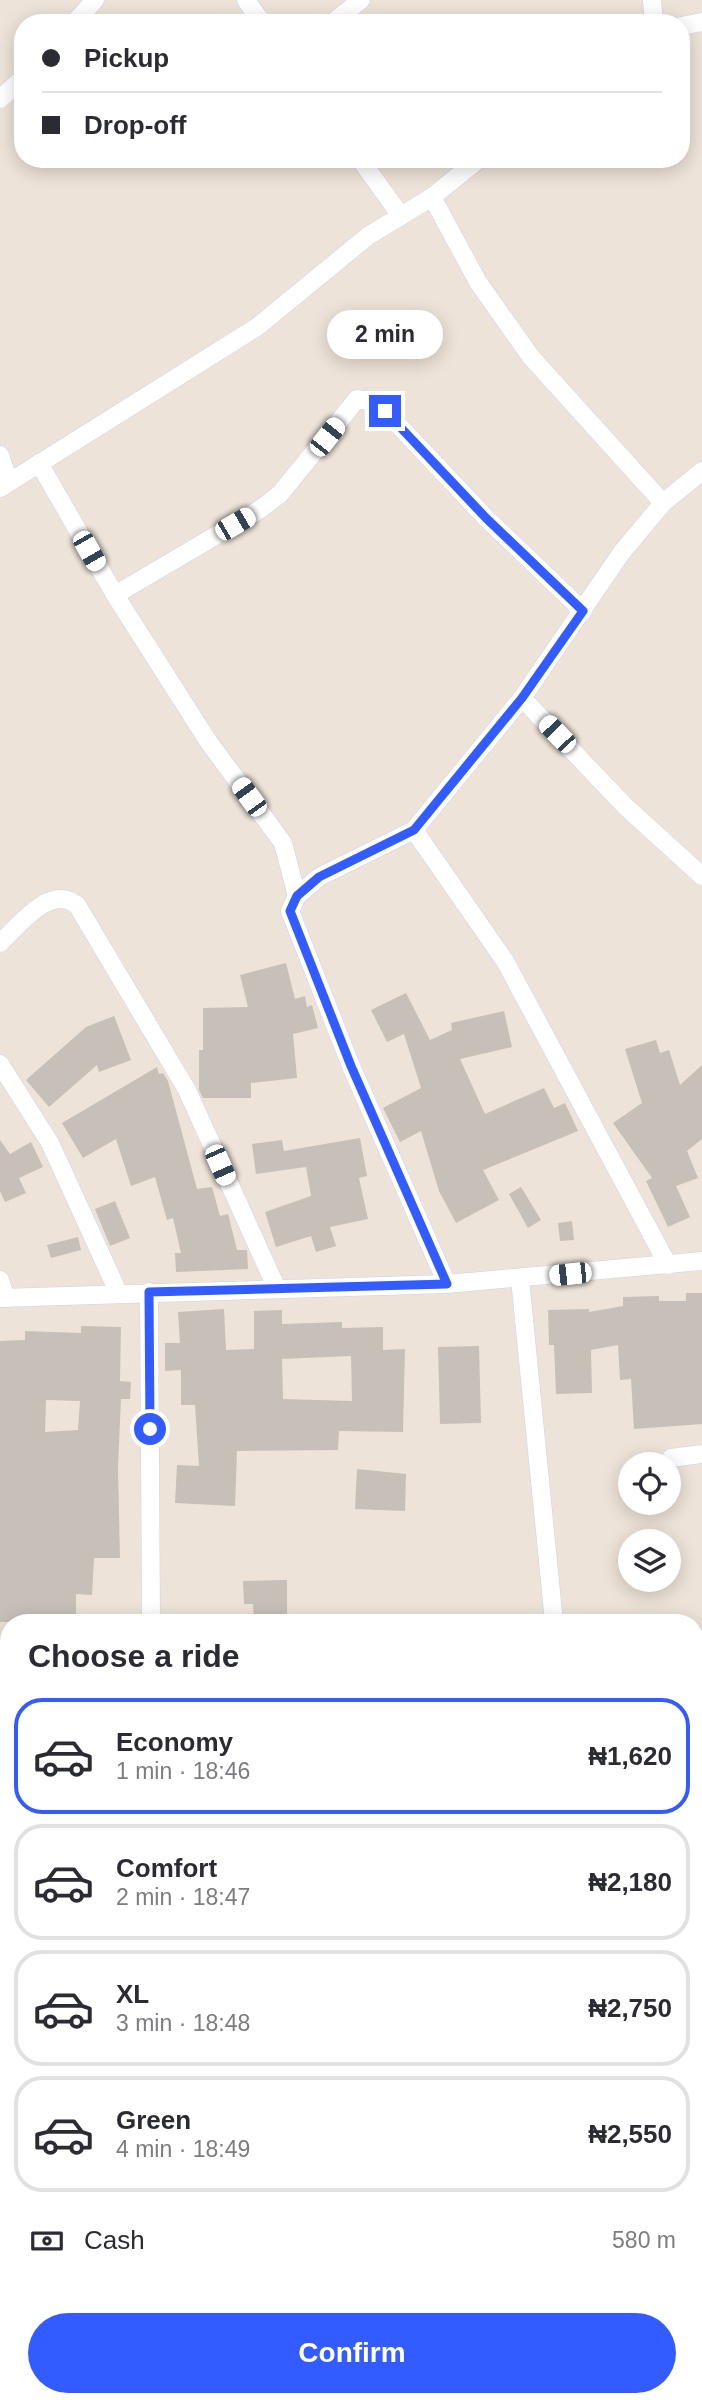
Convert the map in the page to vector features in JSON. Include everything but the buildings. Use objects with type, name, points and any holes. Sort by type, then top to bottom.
[{"type":"street","points":[[82,14],[95,0]]},
{"type":"street","points":[[343,14],[361,0]]},
{"type":"street","points":[[0,99],[14,86]]},
{"type":"street","points":[[366,168],[401,216]]},
{"type":"street","points":[[0,455],[5,485],[257,327],[368,236],[432,197],[468,168]]},
{"type":"street","points":[[432,197],[478,282],[531,357],[663,503]]},
{"type":"street","points":[[115,595],[259,510],[280,494],[357,399],[370,401],[385,411],[486,518],[583,611]]},
{"type":"street","points":[[39,463],[115,595],[208,741],[283,843],[297,896]]},
{"type":"street","points":[[447,1284],[351,1066],[290,911],[297,896],[319,877],[414,830],[522,698],[622,552],[663,503],[702,471]]},
{"type":"street","points":[[522,698],[626,807],[702,876]]},
{"type":"street","points":[[414,830],[505,961],[668,1265]]},
{"type":"street","points":[[0,943],[48,900],[61,898],[78,905],[187,1090],[277,1289]]},
{"type":"street","points":[[0,1064],[50,1143],[119,1294]]},
{"type":"street","points":[[0,1280],[3,1298],[447,1284],[702,1261]]},
{"type":"street","points":[[520,1279],[553,1614]]},
{"type":"street","points":[[149,1292],[151,1614]]},
{"type":"street","points":[[681,1457],[702,1454]]},
{"type":"route","points":[[150,1429],[149,1292],[447,1284],[351,1066],[290,911],[297,896],[319,877],[414,830],[522,698],[583,611],[486,518],[385,411]]}]
